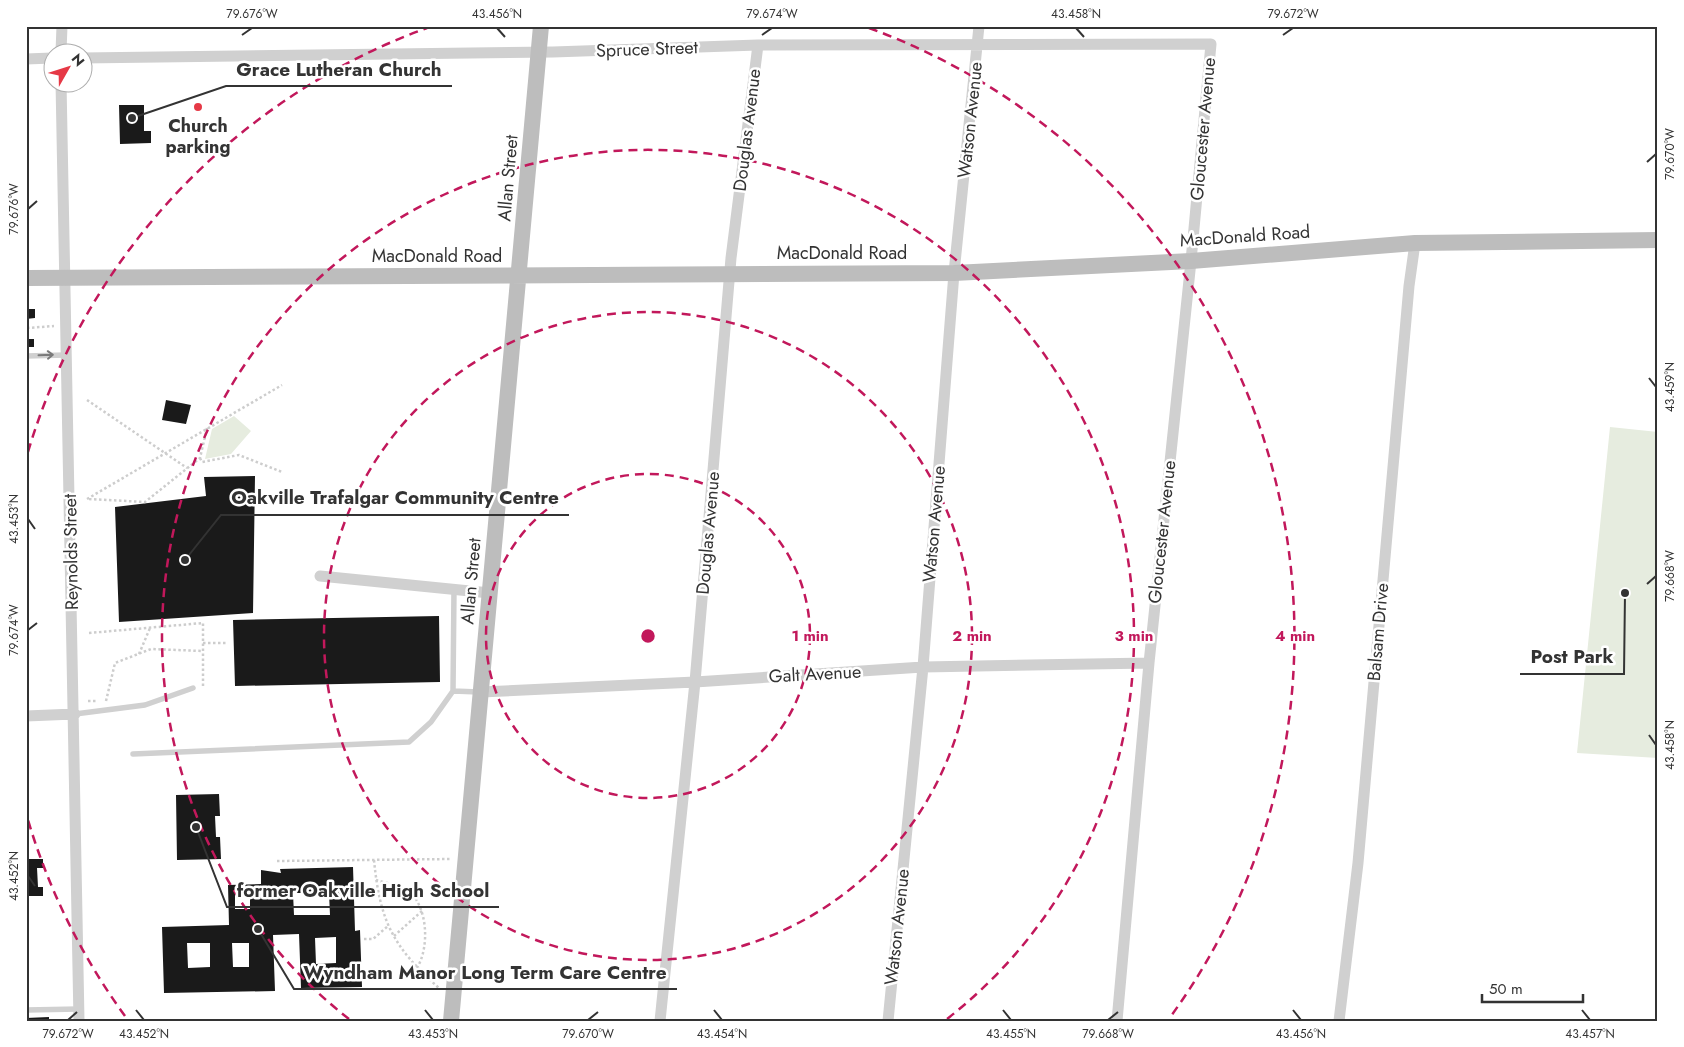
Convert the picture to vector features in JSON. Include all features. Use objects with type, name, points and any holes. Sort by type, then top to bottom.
[{"type":"street","points":[[61,42],[62,26]]},
{"type":"street","name":"Allan Street","points":[[451,1021],[541,26]]},
{"type":"street","name":"Watson Avenue","points":[[888,1021],[923,667],[954,273],[980,26]]},
{"type":"street","name":"Spruce Street","points":[[92,58],[539,52],[758,46],[1211,44]]},
{"type":"street","name":"Gloucester Avenue","points":[[1117,1021],[1148,663],[1191,261],[1211,44]]},
{"type":"street","name":"Douglas Avenue","points":[[660,1021],[696,682],[730,273],[758,46]]},
{"type":"street","points":[[26,59],[42,58]]},
{"type":"street","name":"Reynolds Street","points":[[60,92],[75,714],[80,1021]]},
{"type":"street","name":"MacDonald Road","points":[[26,278],[954,273],[1191,261],[1415,243],[1658,240]]},
{"type":"street","name":"Balsam Drive","points":[[1339,1021],[1358,863],[1409,286],[1415,243]]},
{"type":"street","points":[[320,576],[490,593]]},
{"type":"street","name":"Galt Avenue","points":[[481,692],[696,682],[923,667],[1148,663]]},
{"type":"street","points":[[26,716],[75,714]]},
{"type":"lane","points":[[26,356],[66,355]]},
{"type":"lane","points":[[133,754],[409,742],[431,722],[453,691],[454,590]]},
{"type":"lane","points":[[75,714],[145,705],[193,688]]},
{"type":"lane","points":[[453,691],[481,692]]},
{"type":"lane","points":[[26,1010],[79,1009]]},
{"type":"path","points":[[27,328],[65,325]]},
{"type":"path","points":[[207,428],[200,458],[145,502],[87,499],[165,452],[282,385]]},
{"type":"path","points":[[87,400],[187,468]]},
{"type":"path","points":[[200,458],[202,462],[239,455],[282,472]]},
{"type":"path","points":[[89,633],[203,623],[203,687]]},
{"type":"path","points":[[139,654],[150,628]]},
{"type":"path","points":[[203,643],[226,643]]},
{"type":"path","points":[[88,701],[106,700],[115,664],[151,650],[203,651]]},
{"type":"path","points":[[278,861],[466,859]]},
{"type":"path","points":[[374,860],[378,897],[388,926],[417,968],[453,1000]]},
{"type":"path","points":[[376,880],[408,891],[425,916],[422,959],[417,968]]},
{"type":"path","points":[[394,936],[422,911]]},
{"type":"path","points":[[364,938],[373,939],[388,926]]},
{"type":"shaded area","points":[[234,416],[251,431],[231,454],[205,459],[212,429]]},
{"type":"shaded area","points":[[1610,427],[1658,432],[1658,758],[1577,753]]},
{"type":"building","points":[[119,105],[144,105],[144,131],[151,131],[151,143],[120,144]]},
{"type":"building","points":[[26,309],[35,309],[35,318],[26,319]]},
{"type":"building","points":[[26,339],[34,339],[34,347],[26,347]]},
{"type":"building","points":[[166,400],[191,405],[186,424],[162,420]]},
{"type":"building","points":[[255,476],[253,613],[119,622],[115,507],[206,496],[204,477]]},
{"type":"building","points":[[439,616],[440,682],[235,686],[233,620]]},
{"type":"building","points":[[219,794],[220,816],[215,816],[216,837],[220,837],[221,859],[177,860],[176,795]]},
{"type":"building","points":[[26,859],[43,859],[43,868],[37,868],[38,887],[43,887],[43,896],[26,896]]},
{"type":"building","points":[[353,867],[355,931],[360,930],[362,987],[301,988],[299,934],[273,935],[275,991],[164,993],[162,927],[229,925],[228,885],[261,884],[261,870],[281,873],[280,869]],"holes":[[[235,891],[250,891],[250,909],[235,909]],[[293,893],[329,893],[330,915],[294,915]],[[336,937],[336,963],[316,964],[315,938]],[[187,943],[210,943],[210,967],[188,968]],[[232,943],[249,943],[249,967],[233,967]]]},
{"type":"building","points":[[49,1017],[49,1021],[26,1021],[26,1018]]},
{"type":"place","name":"Church parking","points":[[198,107]]},
{"type":"place","name":"Grace Lutheran Church","points":[[132,118]]},
{"type":"place","name":"Oakville Trafalgar Community Centre","points":[[185,560]]},
{"type":"place","name":"Post Park","points":[[1625,593]]},
{"type":"place","name":"former Oakville High School","points":[[196,827]]},
{"type":"place","name":"Wyndham Manor Long Term Care Centre","points":[[258,929]]}]
